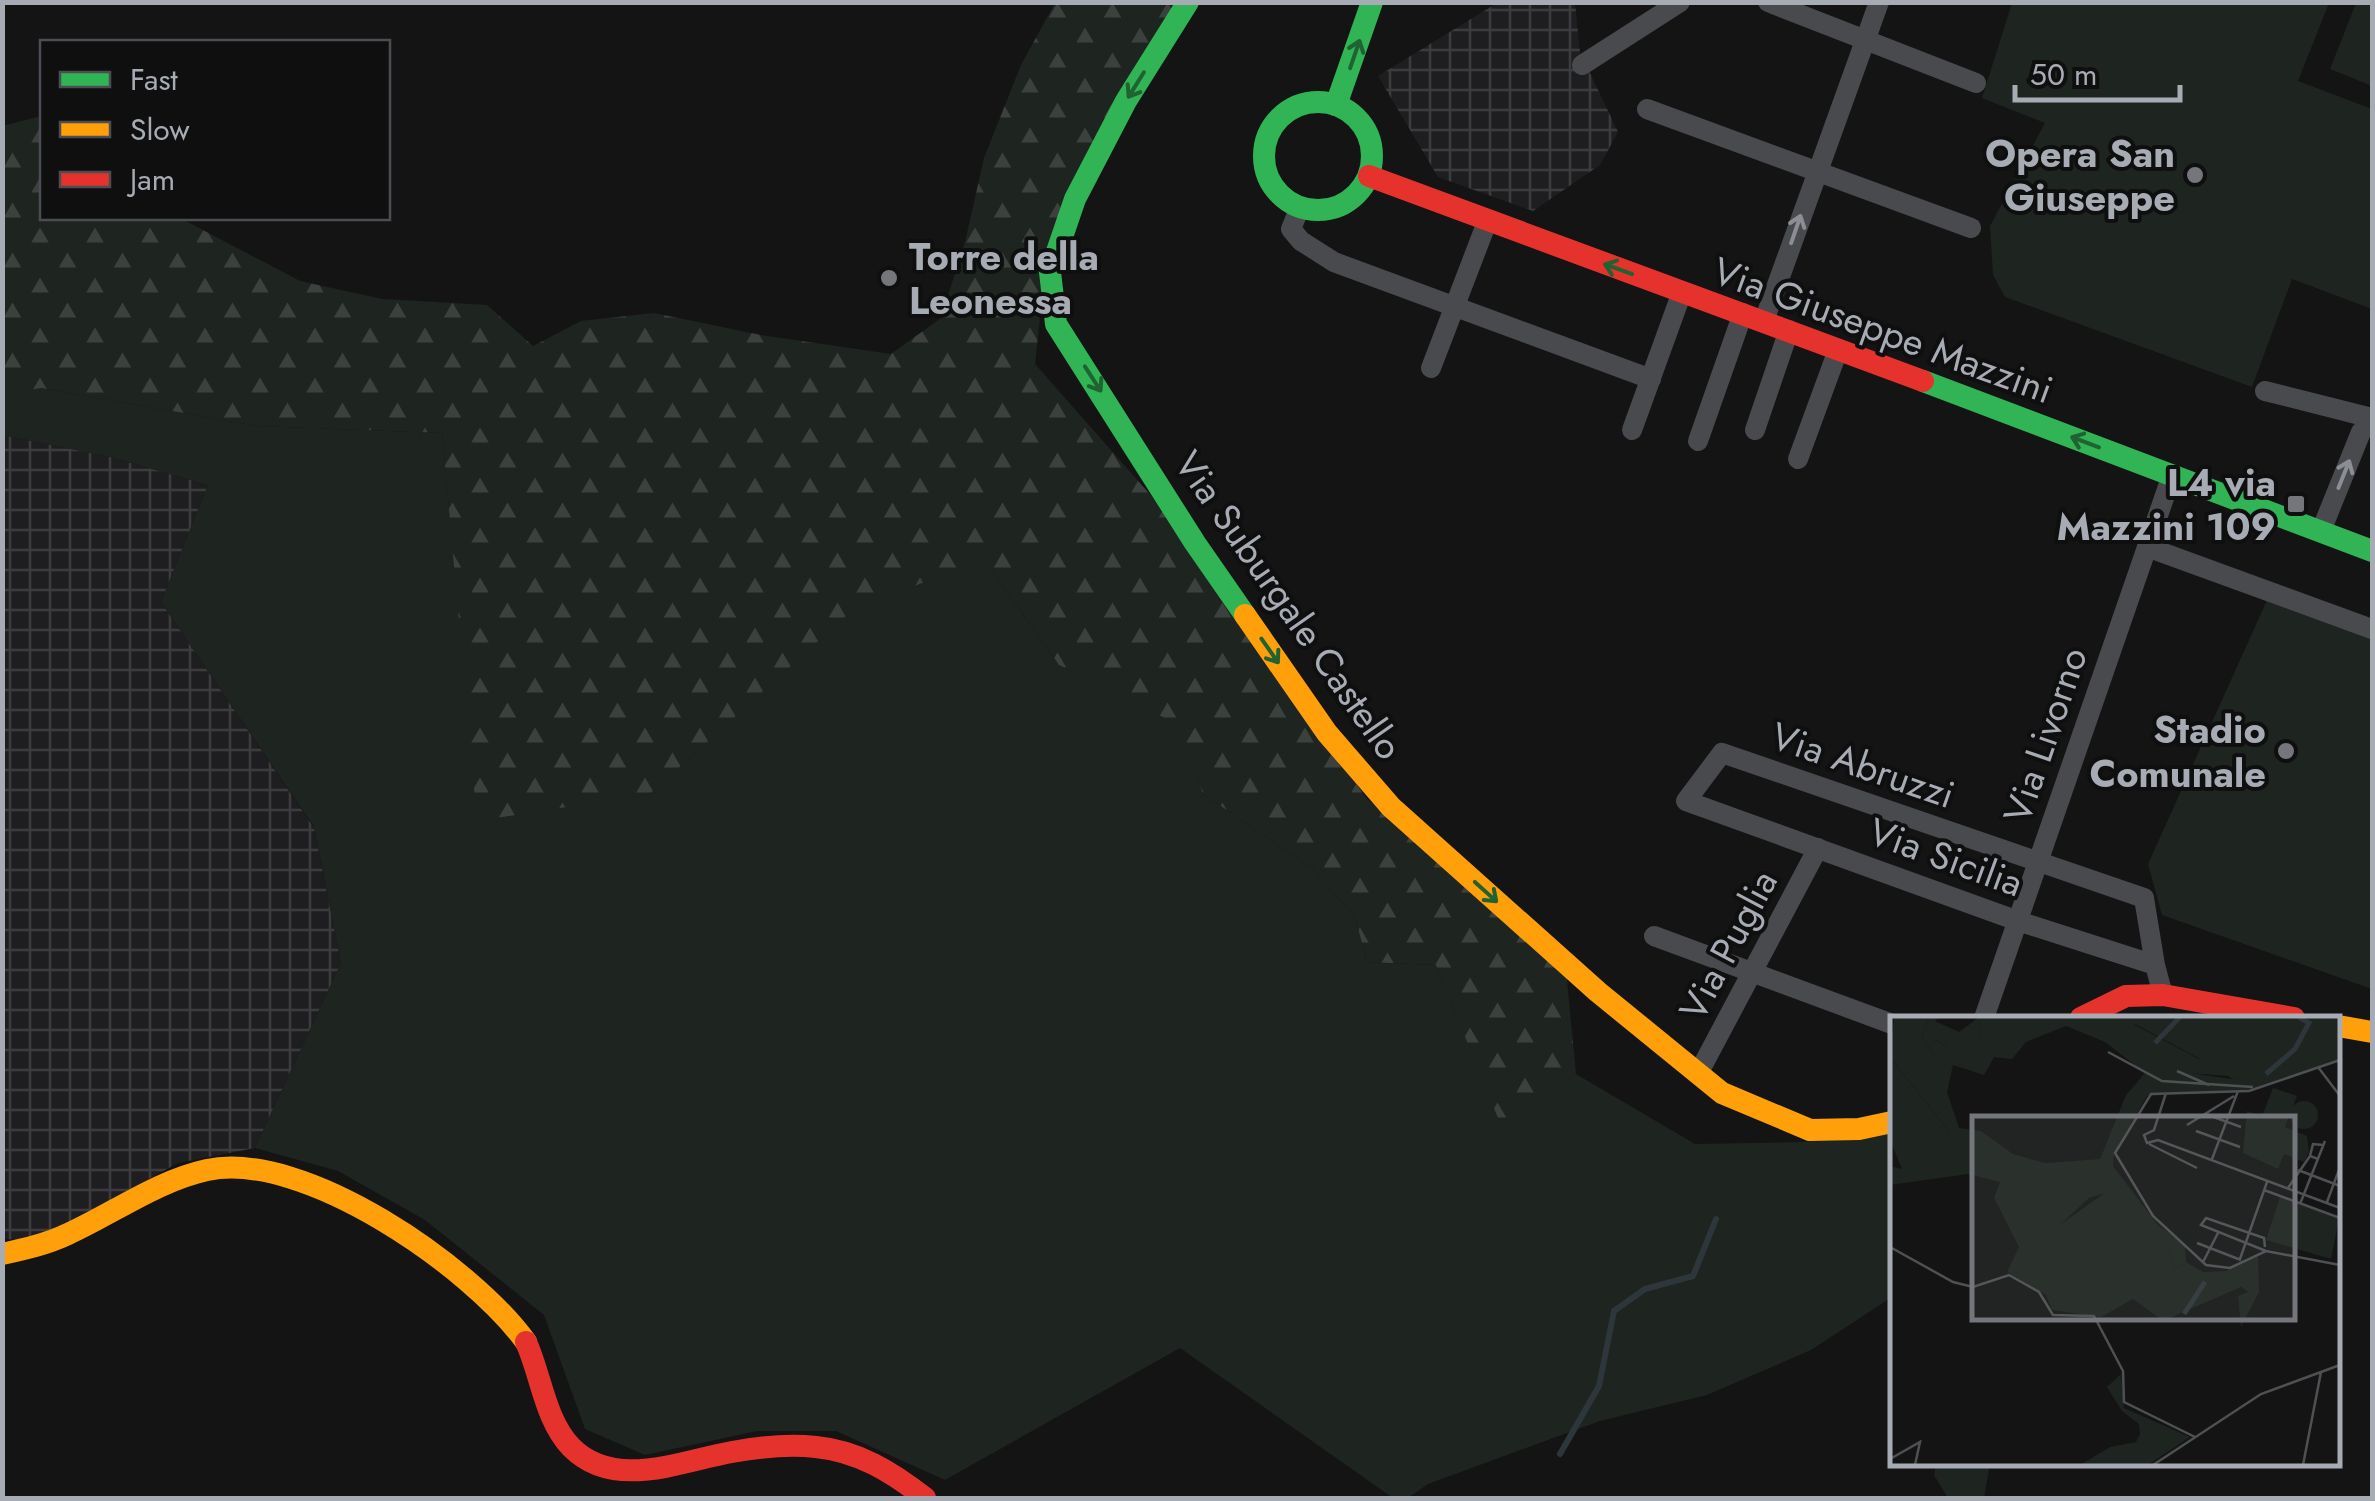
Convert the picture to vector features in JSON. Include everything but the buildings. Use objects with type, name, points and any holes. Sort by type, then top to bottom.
[{"type":"street","name":"Via Suburgale Castello","points":[[1188,2],[1126,101],[1075,199],[1050,272],[1056,324],[1195,543],[1327,733],[1391,807],[1598,992],[1722,1093],[1810,1130],[1860,1129],[1890,1122]]},
{"type":"street","points":[[1336,105],[1372,2]]},
{"type":"street","points":[[1582,65],[1680,2]]},
{"type":"street","points":[[1768,2],[1976,82]]},
{"type":"street","points":[[1698,441],[1816,172],[1879,2]]},
{"type":"street","points":[[1303,104],[1336,105],[1364,126],[1372,160],[1368,176],[1357,193],[1340,206],[1320,210],[1300,207],[1273,187],[1264,155],[1267,138],[1287,111],[1303,104]]},
{"type":"street","points":[[1647,109],[1971,228]]},
{"type":"street","name":"Via Giuseppe Mazzini","points":[[1368,176],[1790,330],[2372,551]]},
{"type":"street","points":[[1300,207],[1290,229],[1334,262],[1651,379]]},
{"type":"street","points":[[1431,368],[1488,222]]},
{"type":"street","points":[[1632,430],[1682,292]]},
{"type":"street","points":[[1755,430],[1790,330]]},
{"type":"street","points":[[1798,459],[1838,350]]},
{"type":"street","points":[[2265,391],[2372,420],[2361,432],[2321,531]]},
{"type":"street","name":"Via Livorno","points":[[1985,1016],[2172,474]]},
{"type":"street","points":[[2148,547],[2372,630]]},
{"type":"street","name":"Via Abruzzi","points":[[1686,801],[1722,752],[2144,898],[2154,965]]},
{"type":"street","name":"Via Sicilia","points":[[1686,801],[2154,965]]},
{"type":"street","name":"Via Puglia","points":[[1698,1074],[1818,848]]},
{"type":"street","points":[[1654,936],[1890,1023]]},
{"type":"street","points":[[2154,965],[2162,995]]},
{"type":"street","points":[[2085,1016],[2126,996],[2162,995],[2283,1016]]},
{"type":"street","points":[[2340,1026],[2372,1032]]},
{"type":"street","points":[[2,1254],[56,1242],[147,1191],[196,1172],[241,1166],[283,1172],[362,1210],[488,1294],[526,1341],[556,1428],[574,1450],[595,1464],[640,1470],[756,1446],[814,1446],[852,1453],[884,1467],[925,1498]]},
{"type":"shaded area","points":[[1497,3],[1575,3],[1580,52],[1618,132],[1600,165],[1533,211],[1438,177],[1378,76]]},
{"type":"shaded area","points":[[3,435],[110,457],[208,485],[161,602],[314,828],[341,963],[255,1148],[178,1163],[62,1227],[26,1240],[3,1239]]},
{"type":"green space","points":[[1055,3],[1186,3],[1045,271],[1035,364],[1154,499],[1367,799],[1564,950],[1576,1074],[1502,1128],[1436,965],[1367,962],[1355,917],[1312,868],[1203,794],[1177,724],[1059,665],[985,561],[857,606],[650,794],[477,821],[442,433],[257,426],[41,388],[3,394],[2,126],[40,116],[40,220],[184,220],[300,281],[382,299],[487,305],[533,346],[581,321],[654,313],[761,335],[891,354],[941,318],[965,242],[984,158],[1021,65]]},
{"type":"green space","name":"Opera San Giuseppe","points":[[2012,3],[2329,3],[2298,81],[2372,109],[2372,309],[2292,279],[2252,387],[2005,297],[1993,275],[1990,226],[2045,123],[1982,98]]},
{"type":"green space","points":[[2356,3],[2372,3],[2372,86],[2330,69]]},
{"type":"green space","points":[[2,378],[257,426],[442,433],[478,820],[650,794],[857,605],[985,561],[1059,665],[1177,723],[1203,794],[1312,868],[1355,917],[1367,962],[1436,965],[1502,1127],[1576,1074],[1695,1144],[1865,1139],[1890,1133],[1890,1298],[1811,1350],[1707,1395],[1600,1421],[1428,1484],[1408,1498],[1393,1498],[1180,1348],[945,1480],[836,1431],[757,1431],[645,1455],[585,1429],[544,1315],[425,1220],[338,1171],[255,1148],[341,963],[314,827],[161,602],[208,485],[110,457],[3,435]]},
{"type":"green space","name":"Stadio Comunale","points":[[2268,598],[2372,637],[2372,989],[2162,915],[2148,864]]},
{"type":"green space","points":[[1936,1466],[1990,1466],[1984,1498],[1948,1498],[1934,1475]]},
{"type":"waterway","points":[[1560,1454],[1599,1386],[1614,1311],[1645,1289],[1693,1276],[1716,1219]]},
{"type":"traffic: fast","points":[[1188,2],[1126,101],[1075,199],[1050,272],[1056,324],[1245,615]]},
{"type":"traffic: fast","points":[[1336,105],[1372,2]]},
{"type":"traffic: fast","points":[[1318,102],[1339,106],[1356,118],[1368,135],[1372,156],[1368,177],[1356,194],[1339,206],[1318,210],[1297,206],[1280,194],[1268,177],[1264,156],[1268,135],[1280,118],[1297,106],[1318,102]]},
{"type":"traffic: fast","points":[[1923,381],[2372,551]]},
{"type":"traffic: slow","points":[[1245,615],[1327,733],[1391,807],[1598,992],[1722,1093],[1810,1130],[1859,1129],[1890,1122]]},
{"type":"traffic: slow","points":[[2340,1026],[2372,1032]]},
{"type":"traffic: slow","points":[[2,1254],[60,1238],[189,1175],[246,1168],[290,1177],[336,1195],[382,1220],[467,1281],[526,1342]]},
{"type":"traffic: jam","points":[[1369,176],[1923,381]]},
{"type":"traffic: jam","points":[[2085,1016],[2126,996],[2163,995],[2283,1016]]},
{"type":"traffic: jam","points":[[526,1342],[549,1411],[562,1436],[588,1460],[607,1468],[648,1469],[753,1449],[816,1447],[874,1464],[925,1498]]},
{"type":"place","name":"Opera San Giuseppe","points":[[2195,175]]},
{"type":"place","name":"Torre della Leonessa","points":[[889,278]]},
{"type":"place","name":"L4 via Mazzini 109","points":[[2296,504]]},
{"type":"place","name":"Stadio Comunale","points":[[2286,751]]}]
